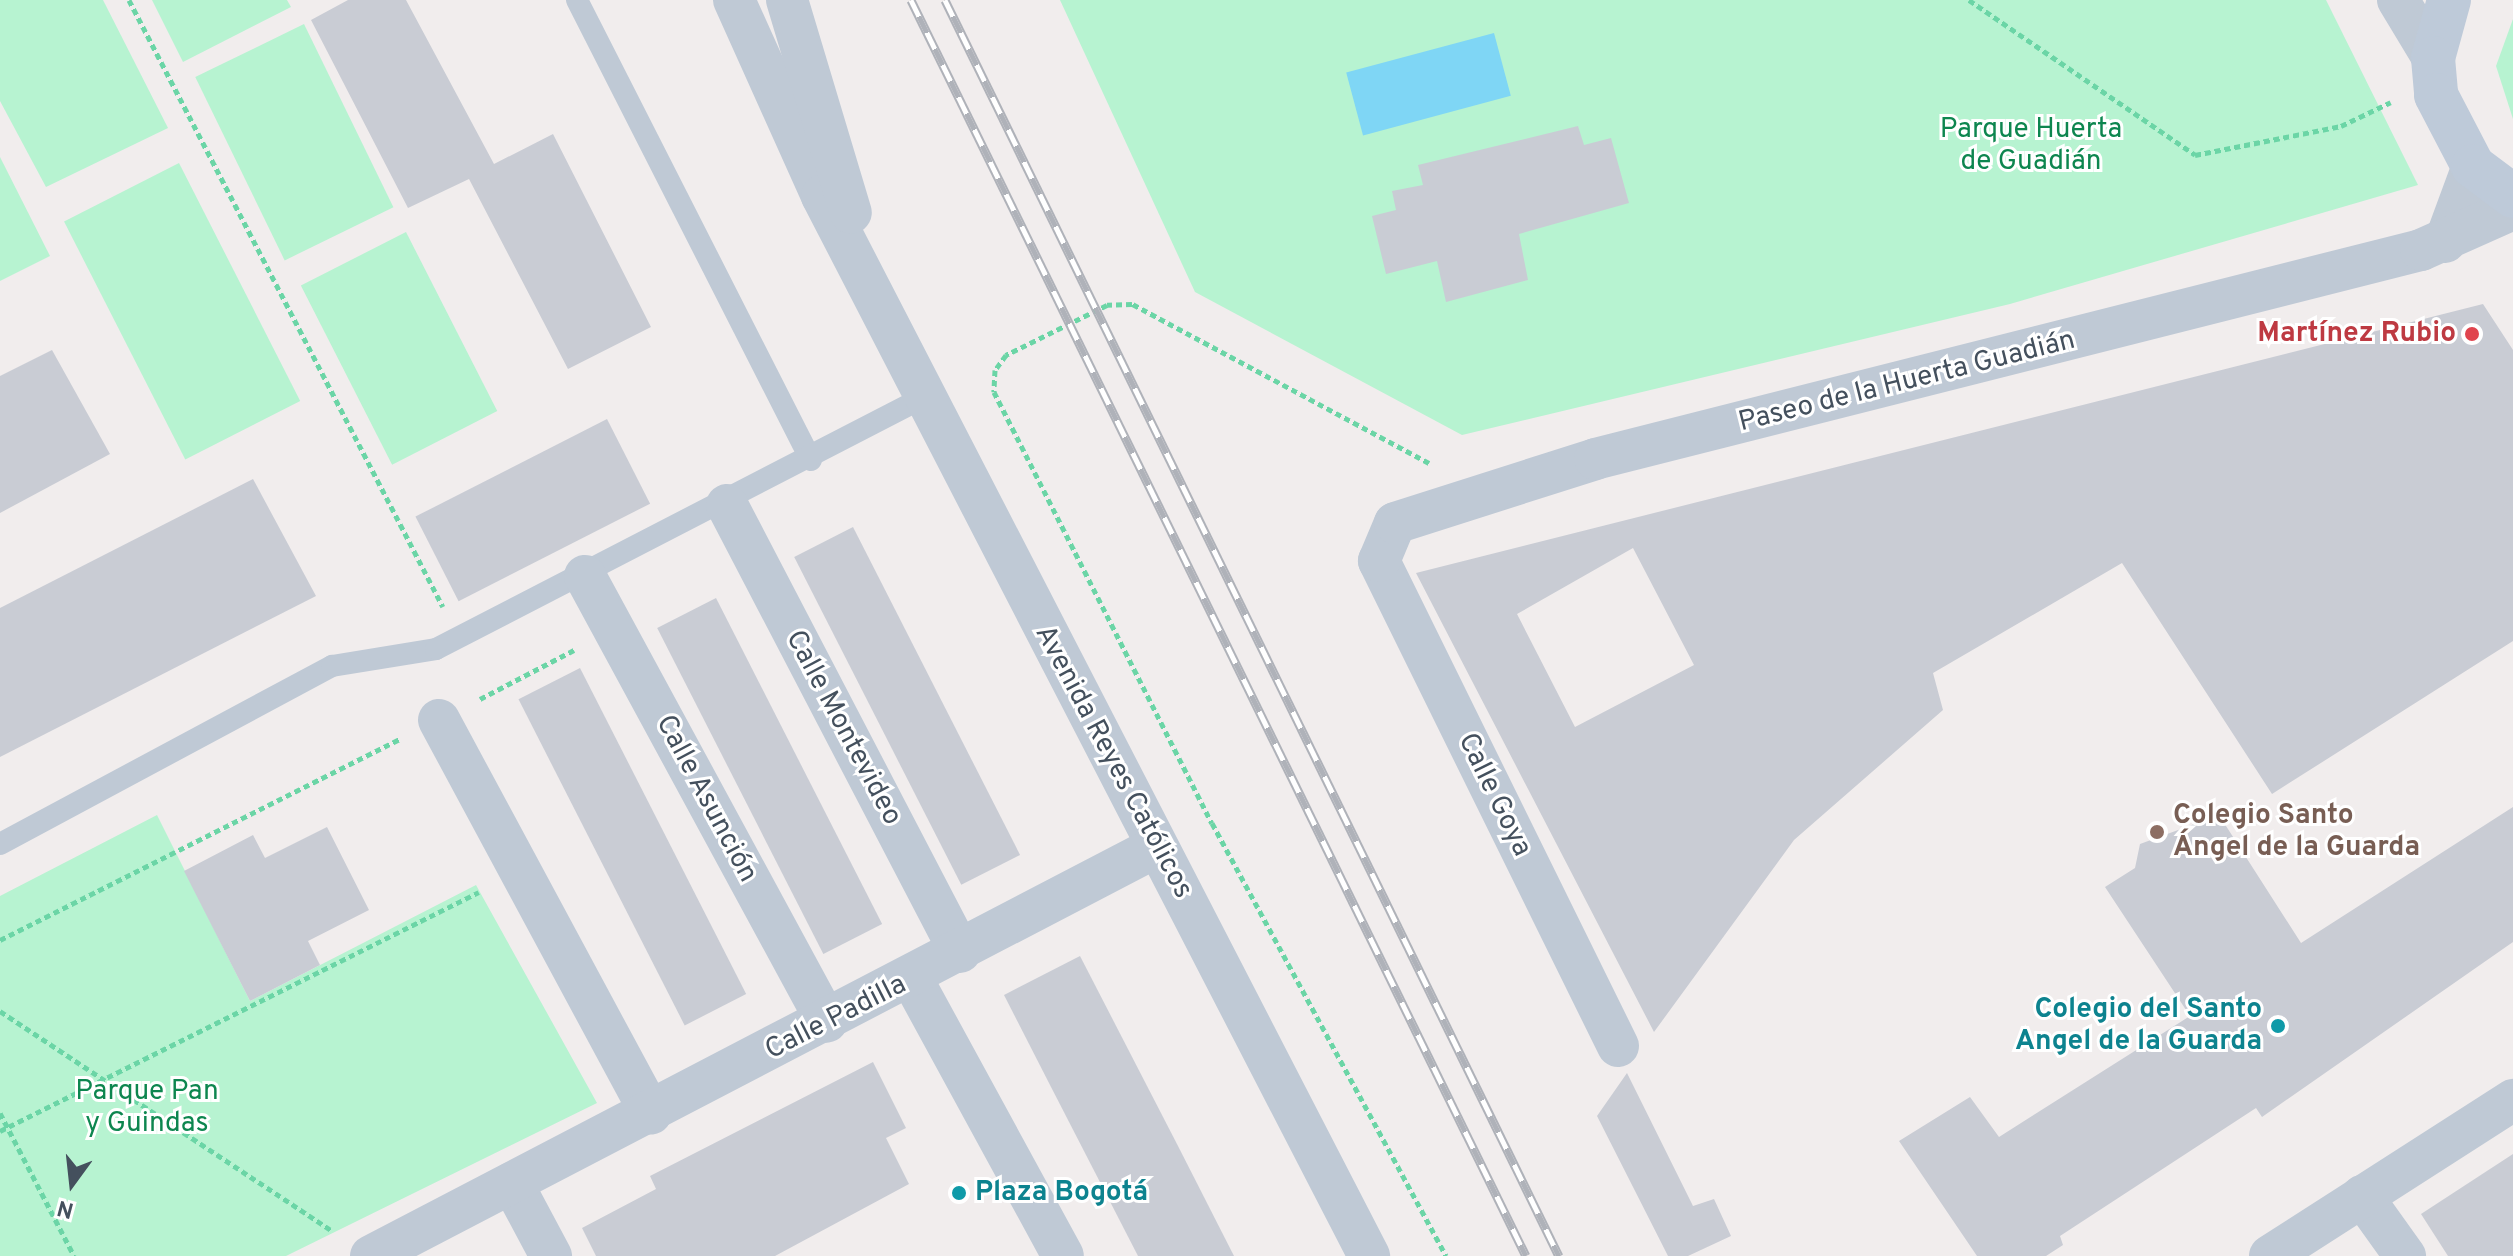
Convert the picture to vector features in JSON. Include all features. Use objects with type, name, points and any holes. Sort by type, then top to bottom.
[{"type":"main road","points":[[2449,0],[2433,58],[2449,133],[2473,166],[2513,196]]},
{"type":"street","name":"Avenida Reyes Católicos","points":[[734,0],[822,196],[864,264],[926,396],[1369,1256]]},
{"type":"street","name":"Avenida Reyes Católicos","points":[[787,0],[864,264]]},
{"type":"street","points":[[2398,0],[2433,58]]},
{"type":"street","points":[[2445,242],[2473,166]]},
{"type":"street","name":"Paseo de la Huerta Guadián","points":[[1382,543],[1395,523],[1520,479],[2445,242],[2513,209]]},
{"type":"street","name":"Calle Montevideo","points":[[727,505],[960,952]]},
{"type":"street","name":"Calle Goya","points":[[1382,543],[1379,561],[1618,1046]]},
{"type":"street","name":"Calle Asunción","points":[[585,576],[827,1022]]},
{"type":"street","points":[[439,720],[651,1113]]},
{"type":"street","name":"Calle Padilla","points":[[358,1248],[512,1183],[912,979],[1156,847]]},
{"type":"street","points":[[912,979],[1063,1256]]},
{"type":"street","points":[[2270,1256],[2513,1100]]},
{"type":"street","points":[[512,1183],[551,1256]]},
{"type":"street","points":[[2362,1196],[2405,1256]]},
{"type":"lane","points":[[577,0],[811,460]]},
{"type":"lane","points":[[0,844],[332,666],[424,652],[459,639],[727,505],[926,396]]},
{"type":"path","points":[[129,0],[459,639]]},
{"type":"path","points":[[1969,0],[2195,155],[2341,126],[2380,104]]},
{"type":"path","points":[[1441,461],[1400,452],[1132,304],[1107,305],[1006,355],[995,370],[994,392],[1212,823],[1446,1256]]},
{"type":"path","points":[[0,940],[614,629]]},
{"type":"path","points":[[0,1131],[521,871]]},
{"type":"path","points":[[0,1011],[358,1248]]},
{"type":"path","points":[[0,1113],[74,1256]]},
{"type":"green space","points":[[0,0],[103,0],[168,128],[46,187],[0,101]]},
{"type":"green space","points":[[152,0],[287,0],[291,7],[183,62]]},
{"type":"green space","name":"Parque Huerta de Guadián","points":[[1060,0],[2326,0],[2418,185],[2010,304],[1462,435],[1195,292]]},
{"type":"green space","points":[[2513,19],[2513,119],[2496,66]]},
{"type":"green space","points":[[304,24],[393,207],[285,260],[195,77]]},
{"type":"green space","points":[[0,157],[50,256],[0,281]]},
{"type":"green space","points":[[179,163],[300,401],[185,459],[64,222]]},
{"type":"green space","points":[[406,232],[497,411],[392,465],[301,286]]},
{"type":"green space","name":"Parque Pan y Guindas","points":[[157,815],[250,1001],[476,885],[597,1103],[286,1256],[0,1256],[0,896]]},
{"type":"water","points":[[1494,33],[1511,96],[1363,135],[1346,73]]},
{"type":"building","points":[[348,0],[406,0],[494,164],[553,134],[651,327],[568,369],[469,179],[408,208],[311,20]]},
{"type":"building","points":[[1578,126],[1584,145],[1611,138],[1629,203],[1519,234],[1528,280],[1446,302],[1437,261],[1386,274],[1372,216],[1396,210],[1392,191],[1423,185],[1418,165]]},
{"type":"building","points":[[2483,304],[2513,350],[2513,641],[2272,794],[2122,563],[1933,673],[1943,710],[1794,840],[1654,1032],[1416,573]],"holes":[[[1633,548],[1694,665],[1575,727],[1517,614]]]},
{"type":"building","points":[[52,350],[110,454],[0,513],[0,376]]},
{"type":"building","points":[[607,419],[650,504],[459,601],[415,517]]},
{"type":"building","points":[[253,479],[316,596],[0,757],[0,608]]},
{"type":"building","points":[[853,527],[1020,855],[961,885],[794,557]]},
{"type":"building","points":[[716,598],[882,924],[823,954],[657,628]]},
{"type":"building","points":[[580,668],[746,994],[685,1025],[519,699]]},
{"type":"building","name":"Colegio del Santo Angel de la Guarda","points":[[2513,807],[2513,942],[2262,1117],[2256,1108],[2060,1236],[2063,1245],[2046,1256],[1977,1256],[1899,1141],[1970,1097],[1999,1137],[2190,1016],[2105,887],[2135,868],[2140,844],[2219,815],[2301,943]]},
{"type":"building","points":[[327,827],[369,910],[308,941],[320,965],[250,1001],[184,871],[253,835],[265,858]]},
{"type":"building","points":[[1080,956],[1234,1256],[1138,1256],[1050,1085],[1004,995]]},
{"type":"building","points":[[873,1062],[906,1128],[886,1138],[909,1184],[775,1256],[596,1256],[582,1228],[656,1189],[650,1176]]},
{"type":"building","points":[[1627,1073],[1693,1206],[1714,1199],[1731,1236],[1688,1256],[1668,1256],[1597,1116]]},
{"type":"building","points":[[2513,1154],[2513,1256],[2448,1256],[2421,1214]]},
{"type":"railway","points":[[911,0],[1526,1256]]},
{"type":"railway","points":[[945,0],[1559,1256]]},
{"type":"place","name":"Martínez Rubio","points":[[2472,334]]},
{"type":"place","name":"Colegio Santo Ángel de la Guarda","points":[[2157,832]]},
{"type":"place","name":"Colegio del Santo Angel de la Guarda","points":[[2278,1026]]},
{"type":"place","name":"Plaza Bogotá","points":[[959,1193]]}]
